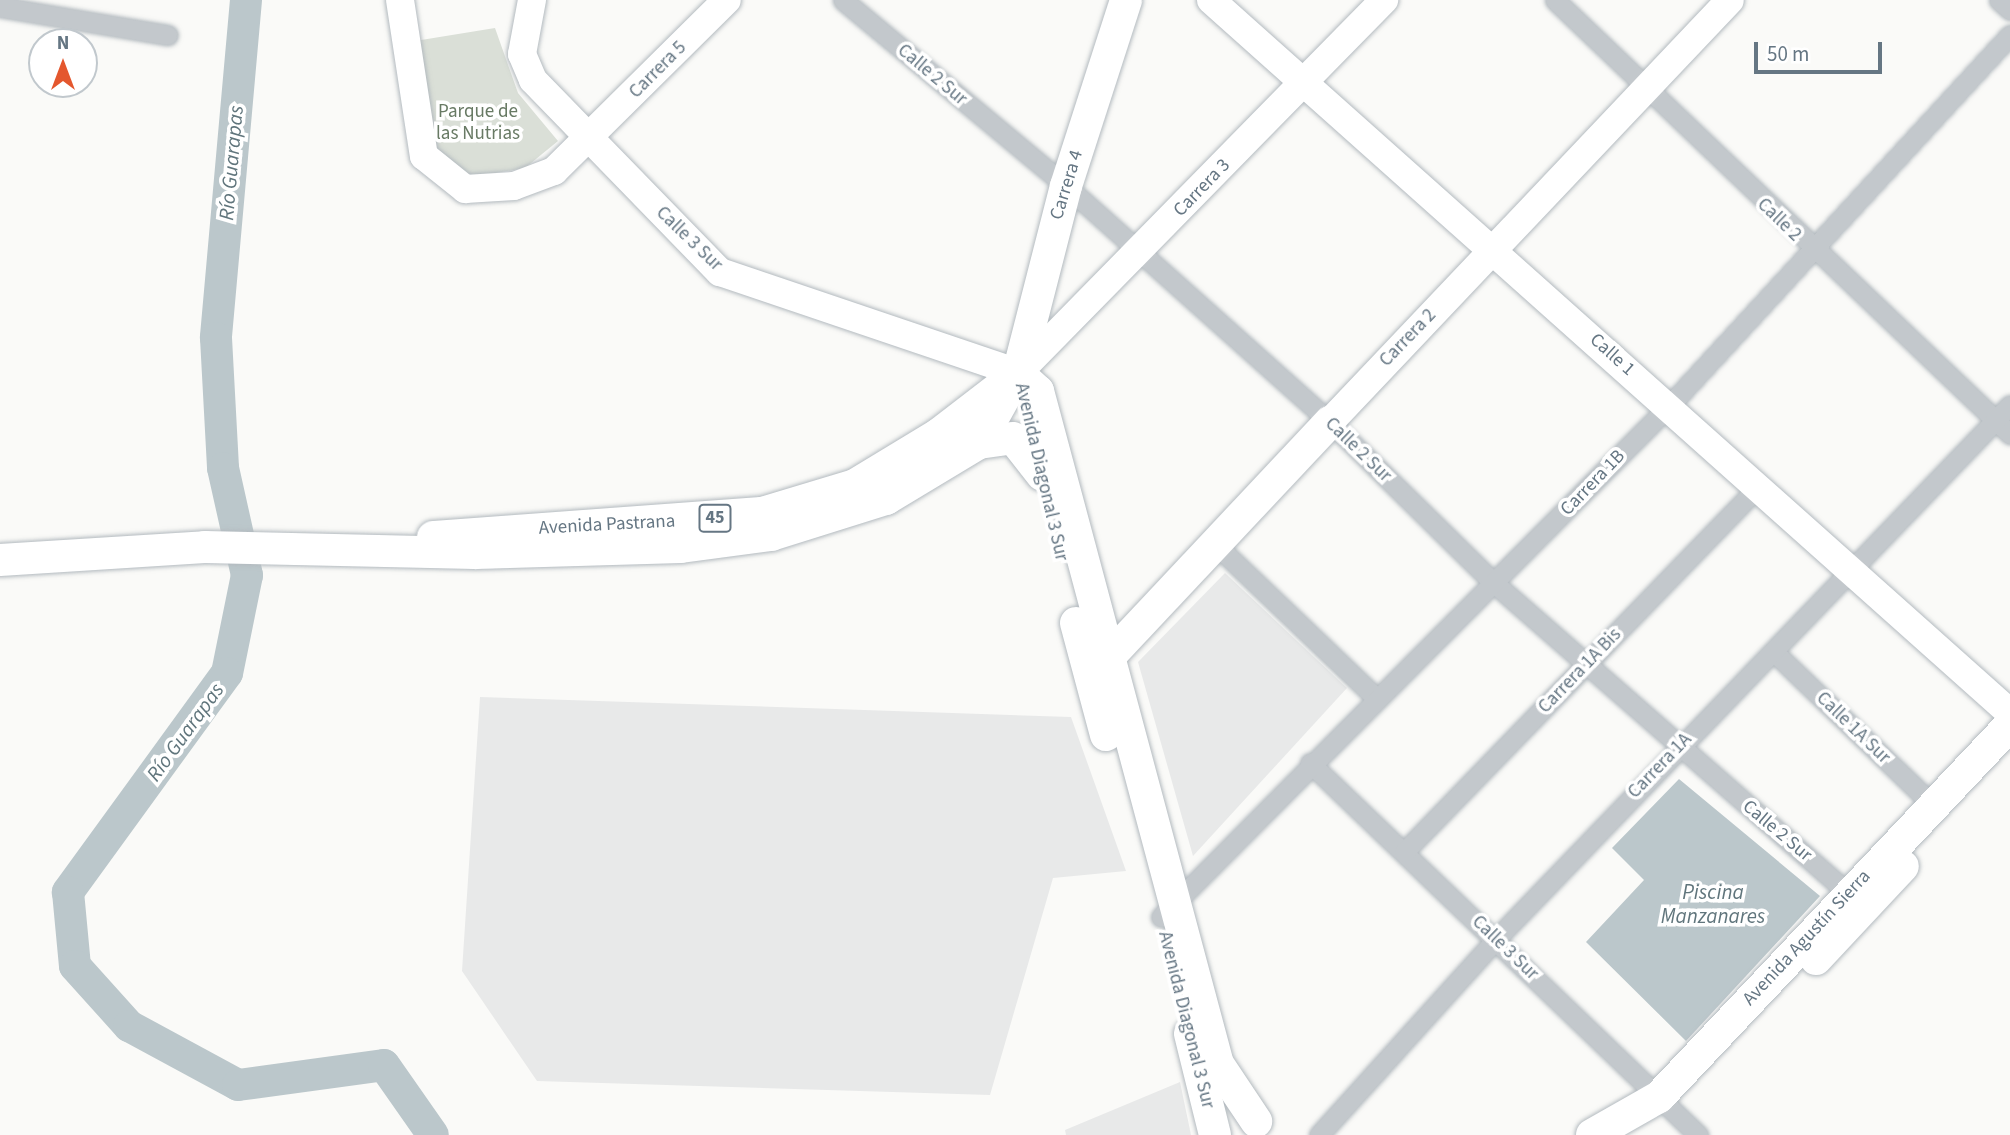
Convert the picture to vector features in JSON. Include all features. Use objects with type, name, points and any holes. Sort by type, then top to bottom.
[{"type":"main road","name":"Carrera 5","points":[[400,0],[424,156],[465,189],[514,186],[554,171],[589,140],[727,0]]},
{"type":"main road","name":"Calle 3 Sur","points":[[532,0],[522,30],[522,54],[533,80],[720,272],[1018,373]]},
{"type":"main road","name":"Carrera 4","points":[[1018,373],[1066,186],[1126,0]]},
{"type":"main road","name":"Calle 1","points":[[1211,0],[1305,82],[1412,185],[1495,251],[1668,405],[1756,489],[2010,713]]},
{"type":"main road","name":"Carrera 3","points":[[1018,373],[1140,252],[1384,0]]},
{"type":"main road","name":"Carrera 2","points":[[1098,670],[1214,543],[1495,251],[1730,0]]},
{"type":"main road","name":"Avenida Pastrana","points":[[0,560],[205,547],[274,551],[374,547],[475,553],[681,548],[771,535],[886,499],[979,443],[1018,373]]},
{"type":"main road","name":"Avenida Pastrana","points":[[374,547],[472,531],[762,513],[855,485],[939,434],[1018,373]]},
{"type":"main road","name":"Avenida Diagonal 3 Sur","points":[[1018,373],[1042,475],[1098,670],[1218,1064],[1268,1128]]},
{"type":"main road","name":"Avenida Diagonal 3 Sur","points":[[1018,373],[1038,391],[1098,670]]},
{"type":"main road","points":[[979,443],[1013,438],[1042,475]]},
{"type":"main road","name":"Avenida Agustín Sierra","points":[[1857,900],[1932,804],[2010,725]]},
{"type":"main road","name":"Avenida Agustín Sierra","points":[[1635,1135],[1857,900],[2010,747]]},
{"type":"main road","name":"Avenida Diagonal 3 Sur","points":[[1170,910],[1214,1135]]},
{"type":"main road","name":"Avenida Agustín Sierra","points":[[1592,1135],[1666,1103]]},
{"type":"main road","points":[[1223,1135],[1268,1128]]},
{"type":"street","name":"Calle 2 Sur","points":[[843,0],[1066,186],[1330,422],[1494,583],[1587,663],[1678,747],[1857,900]]},
{"type":"street","name":"Calle 2","points":[[1555,0],[1645,92],[1812,252],[2003,427]]},
{"type":"street","points":[[1999,0],[2010,10]]},
{"type":"street","points":[[0,7],[168,35]]},
{"type":"street","name":"Carrera 1B","points":[[1170,910],[1375,697],[1494,583],[1668,405],[2010,35]]},
{"type":"street","name":"Carrera 1A","points":[[1319,1135],[1496,939],[1678,747],[1774,652],[1850,571],[2003,427],[2010,405]]},
{"type":"street","name":"Carrera 1A Bis","points":[[1404,852],[1756,489]]},
{"type":"street","points":[[1214,543],[1375,697]]},
{"type":"street","name":"Calle 1A Sur","points":[[1774,652],[1932,804]]},
{"type":"street","name":"Calle 3 Sur","points":[[1310,763],[1698,1135]]},
{"type":"shaded area","points":[[1225,573],[1347,688],[1193,856],[1138,662]]},
{"type":"shaded area","points":[[480,697],[1071,717],[1126,871],[1053,878],[990,1095],[537,1081],[462,971]]},
{"type":"shaded area","points":[[1180,1082],[1191,1135],[1066,1135],[1065,1130]]},
{"type":"green space","name":"Parque de las Nutrias","points":[[495,28],[518,93],[558,141],[525,168],[472,177],[434,151],[415,41]]},
{"type":"water","name":"Piscina Manzanares","points":[[1679,779],[1820,896],[1686,1041],[1586,942],[1644,880],[1612,848]]},
{"type":"waterway","name":"Río Guarapas","points":[[246,0],[216,338],[223,468],[247,575],[227,673],[68,892],[75,966],[129,1026],[238,1085],[384,1065],[433,1135]]}]
